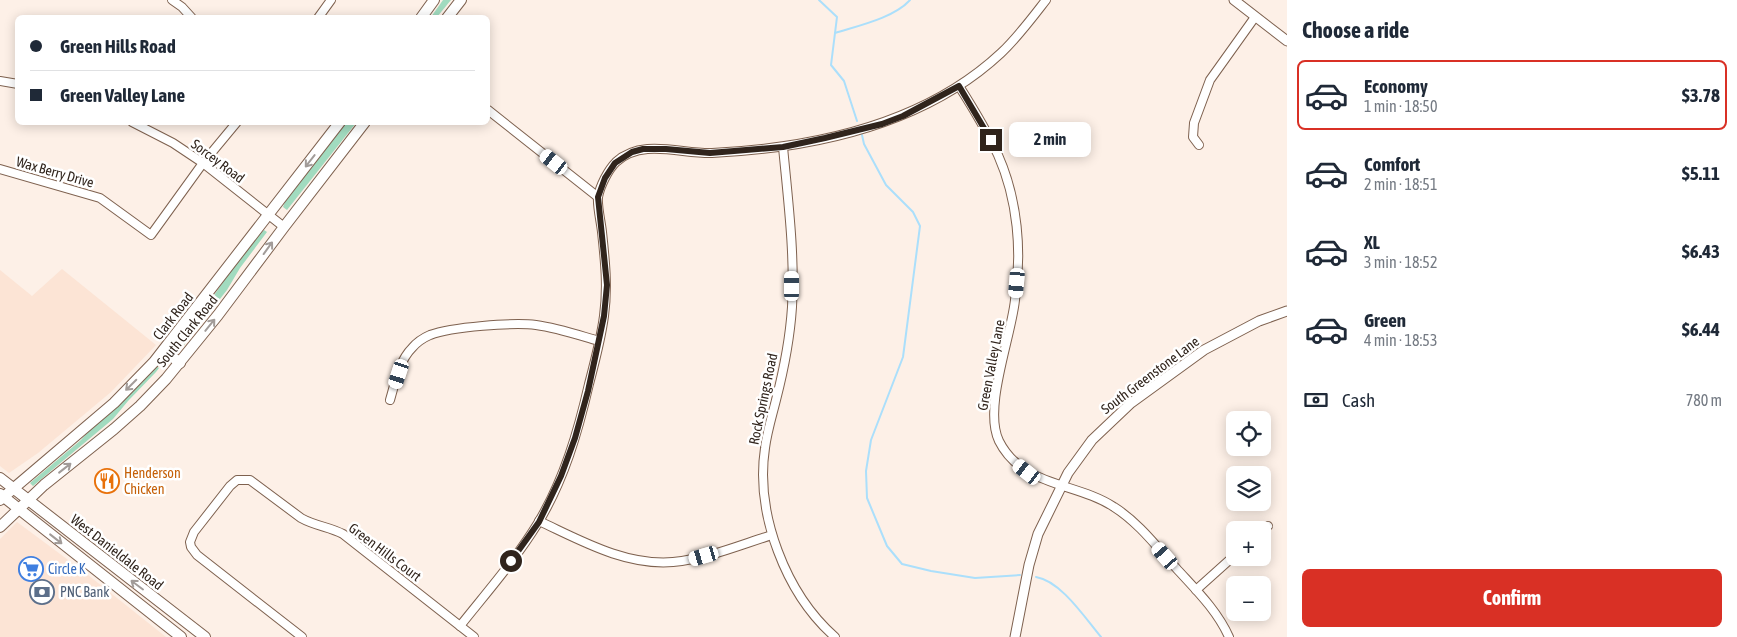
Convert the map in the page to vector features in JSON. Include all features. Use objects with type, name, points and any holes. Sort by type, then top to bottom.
[{"type":"main road","points":[[423,15],[434,0]]},
{"type":"main road","points":[[449,15],[461,0]]},
{"type":"main road","name":"Clark Road","points":[[1,497],[114,403],[154,362],[338,125]]},
{"type":"main road","name":"South Clark Road","points":[[0,527],[44,484],[140,406],[180,363],[218,316],[363,125]]},
{"type":"main road","points":[[164,350],[180,363]]},
{"type":"main road","name":"West Danieldale Road","points":[[0,478],[205,637]]},
{"type":"main road","name":"West Danieldale Road","points":[[1,497],[177,634]]},
{"type":"main road","points":[[114,585],[121,573]]},
{"type":"main road","points":[[177,634],[182,619]]},
{"type":"street","points":[[172,0],[189,15]]},
{"type":"street","points":[[320,15],[331,0]]},
{"type":"street","points":[[460,626],[539,522],[569,458],[588,391],[604,316],[607,285],[598,197],[605,178],[615,163],[632,152],[643,149],[710,153],[783,147],[882,124],[922,107],[959,86],[1002,52],[1046,0]]},
{"type":"street","points":[[1234,0],[1287,41]]},
{"type":"street","points":[[1199,145],[1193,137],[1194,123],[1210,80],[1255,17]]},
{"type":"street","points":[[0,81],[15,84]]},
{"type":"street","name":"Green Valley Lane","points":[[959,86],[980,119],[999,157],[1011,198],[1018,240],[1016,300],[994,403],[995,430],[1007,454],[1017,464],[1039,478],[1089,494],[1115,507],[1155,544],[1196,590],[1216,615],[1228,637]]},
{"type":"street","points":[[490,112],[598,197]]},
{"type":"street","name":"Sorcey Road","points":[[138,125],[173,143],[203,163],[284,227]]},
{"type":"street","points":[[203,163],[235,125]]},
{"type":"street","name":"Rock Springs Road","points":[[783,147],[791,247],[792,305],[789,338],[764,459],[764,490],[772,534],[789,577],[805,605],[835,637]]},
{"type":"street","name":"Wax Berry Drive","points":[[0,169],[100,198],[151,235],[203,163]]},
{"type":"street","name":"South Greenstone Lane","points":[[1015,637],[1033,549],[1046,514],[1075,461],[1092,440],[1131,403],[1204,350],[1258,322],[1287,311]]},
{"type":"street","points":[[390,400],[404,360],[411,348],[433,334],[460,329],[524,324],[549,327],[599,341]]},
{"type":"street","name":"Green Hills Court","points":[[302,637],[197,555],[191,547],[190,542],[194,532],[230,486],[237,480],[250,480],[301,518],[343,534],[474,637]]},
{"type":"street","points":[[539,522],[615,554],[653,563],[694,559],[772,534]]},
{"type":"street","points":[[1196,590],[1226,563]]},
{"type":"shaded area","points":[[62,269],[156,345],[111,392],[38,453],[9,473],[0,466],[0,270],[32,296]]},
{"type":"shaded area","points":[[17,522],[83,571],[166,637],[0,637],[0,539]]},
{"type":"green space","points":[[443,0],[451,0],[439,15],[432,15]]},
{"type":"green space","points":[[344,125],[354,125],[287,210],[283,207]]},
{"type":"green space","points":[[264,230],[267,232],[240,268],[227,290],[184,345],[181,342],[182,340],[242,256]]},
{"type":"green space","points":[[156,366],[159,368],[156,372],[113,419],[33,486],[30,483],[81,440],[95,424]]},
{"type":"waterway","points":[[819,0],[837,17],[831,65],[844,81],[857,121]]},
{"type":"waterway","points":[[835,33],[885,17],[910,0]]},
{"type":"waterway","points":[[862,135],[864,144],[886,185],[913,212],[920,226],[903,357],[871,440],[866,471],[867,498],[887,546],[902,564],[975,578],[1020,575]]},
{"type":"waterway","points":[[1036,577],[1054,585],[1072,601],[1101,637]]},
{"type":"place","name":"Henderson Chicken","points":[[107,481]]},
{"type":"place","name":"Circle K","points":[[31,569]]},
{"type":"place","name":"PNC Bank","points":[[42,592]]},
{"type":"route","points":[[511,561],[539,522],[561,476],[569,458],[588,391],[604,316],[607,285],[598,197],[605,178],[615,163],[624,156],[643,149],[710,153],[783,147],[825,138],[882,124],[903,116],[959,86],[991,140]]}]
